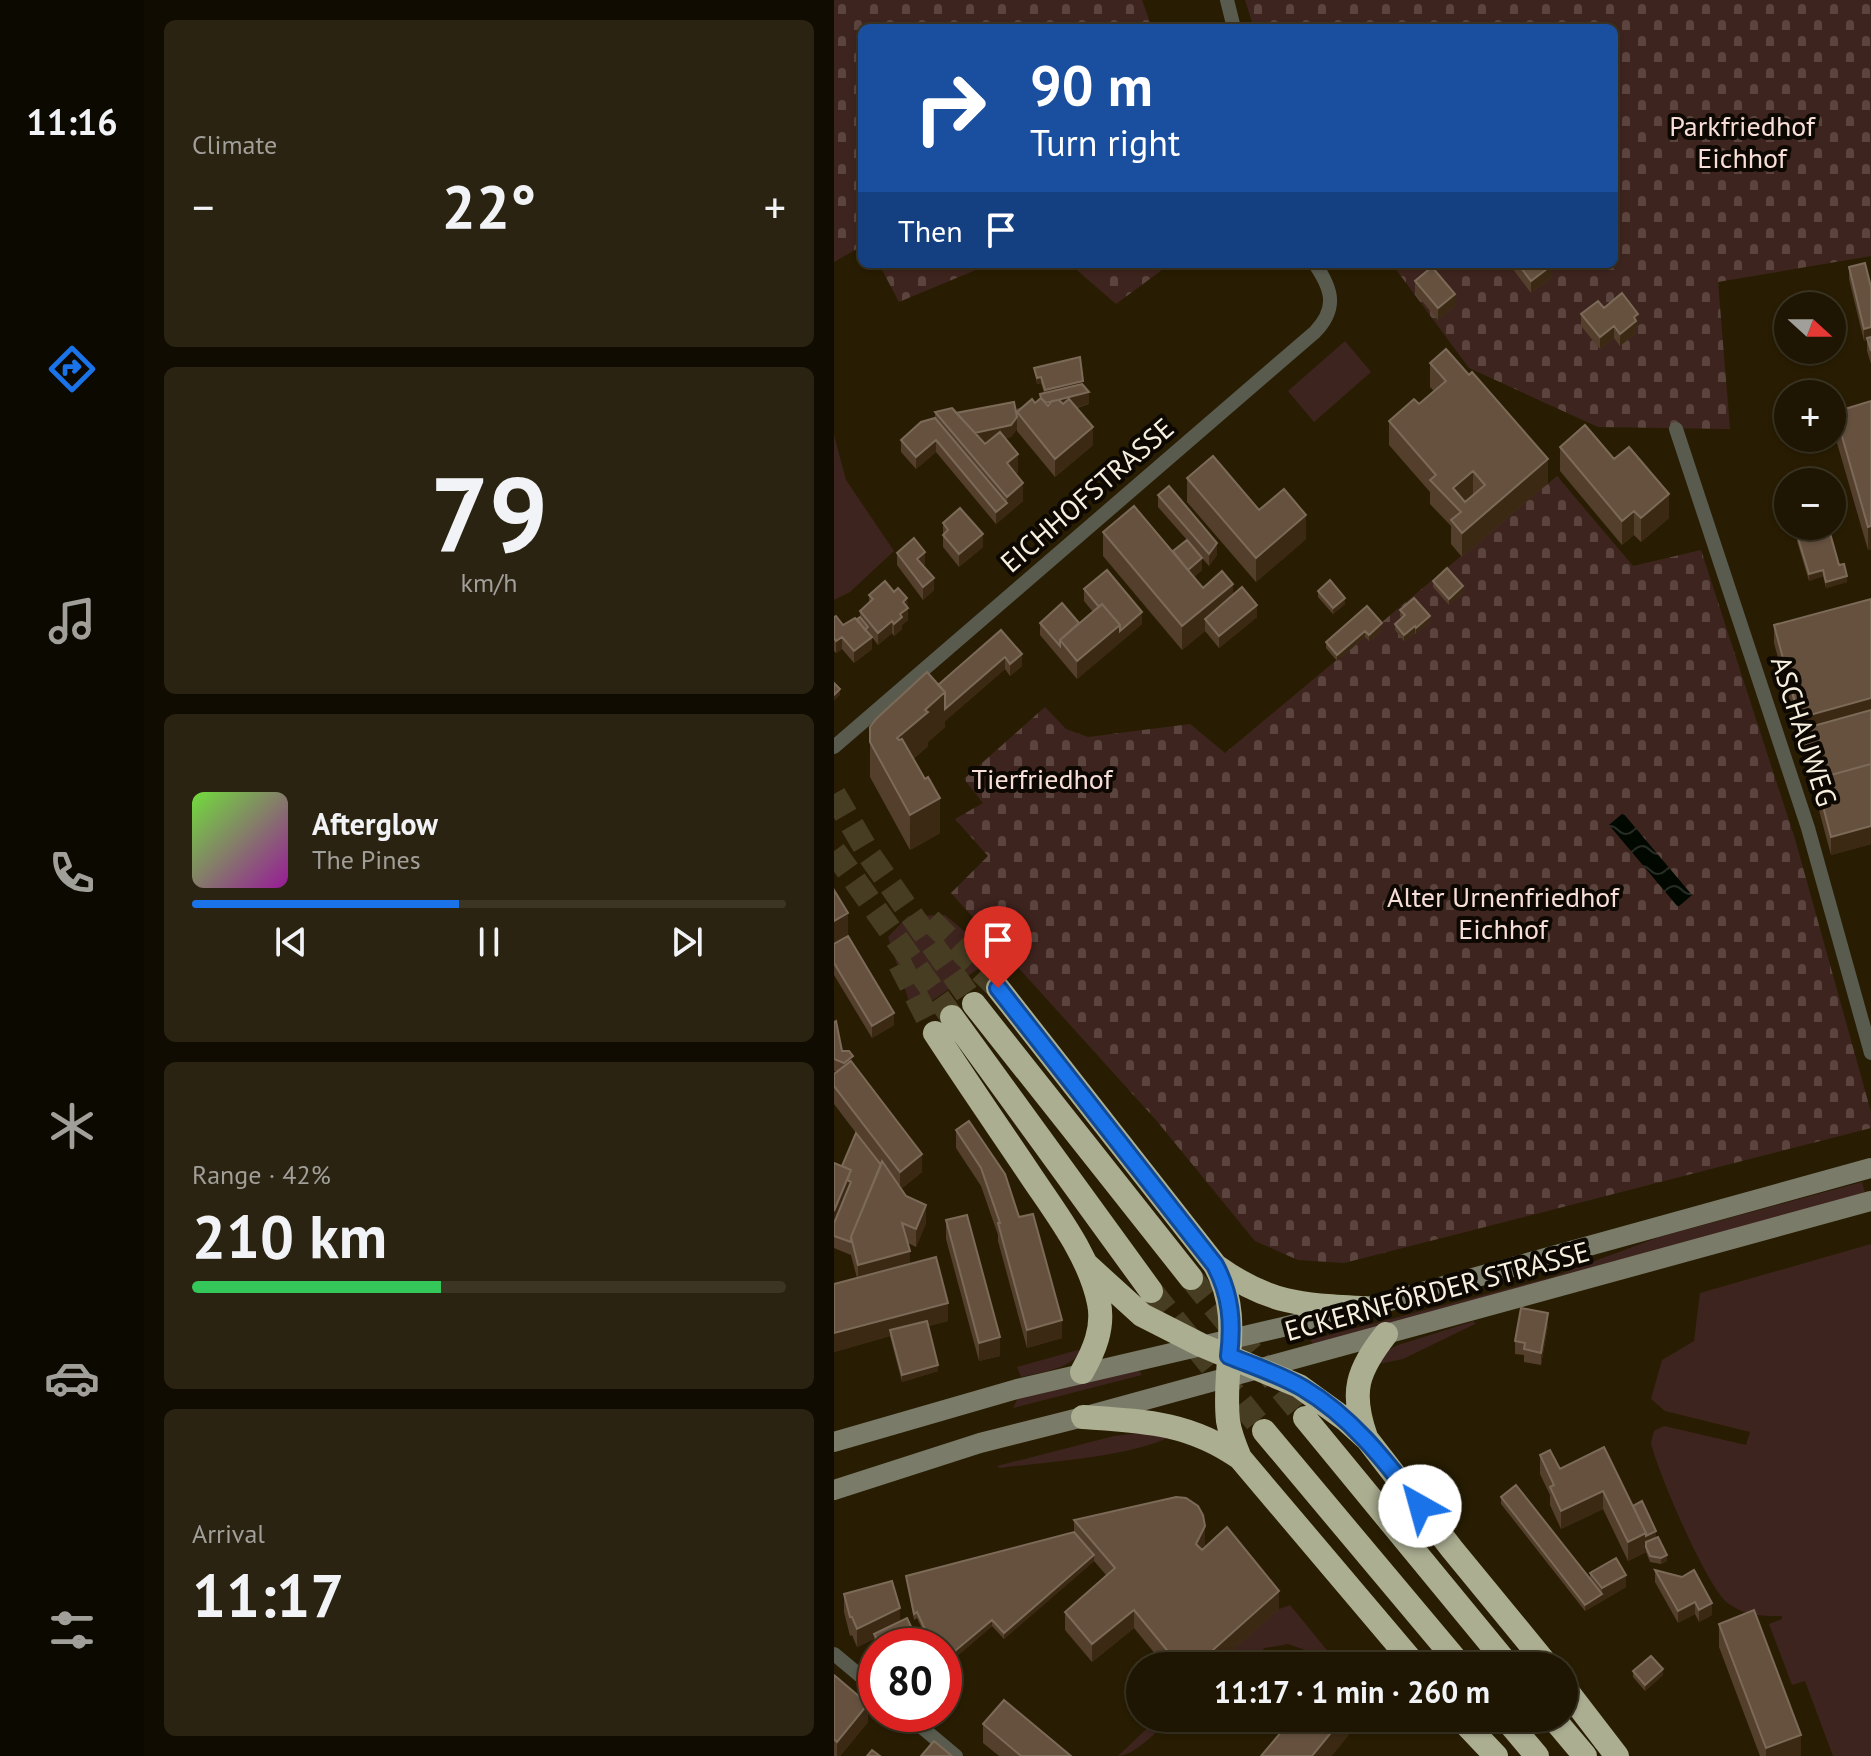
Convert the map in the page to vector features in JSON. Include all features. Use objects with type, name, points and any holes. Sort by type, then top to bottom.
[{"type":"highway","points":[[998,988],[1215,1265],[1228,1293],[1229,1423],[1240,1458]]},
{"type":"highway","points":[[974,1004],[1191,1278]]},
{"type":"highway","points":[[1082,1372],[1098,1338],[1100,1318],[1099,1303],[1087,1265],[943,1025],[1151,1291]]},
{"type":"highway","points":[[1087,1265],[1142,1315],[1201,1345],[1306,1390],[1367,1439],[1537,1652]]},
{"type":"highway","points":[[1215,1265],[1251,1289],[1277,1300],[1364,1308]]},
{"type":"highway","points":[[1367,1439],[1358,1415],[1356,1392],[1363,1368],[1386,1334]]},
{"type":"highway","points":[[1083,1417],[1175,1425],[1221,1444],[1240,1458],[1404,1652]]},
{"type":"highway","points":[[1305,1418],[1497,1652]]},
{"type":"highway","points":[[1264,1431],[1449,1652]]},
{"type":"highway","points":[[1578,1705],[1617,1756]]},
{"type":"highway","points":[[1473,1732],[1496,1756]]},
{"type":"highway","points":[[1517,1732],[1537,1756]]},
{"type":"highway","points":[[1565,1732],[1585,1756]]},
{"type":"main road","name":"ECKERNFÖRDER STRASSE","points":[[834,1490],[980,1443],[1083,1417],[1229,1357],[1364,1308],[1871,1168]]},
{"type":"main road","name":"ECKERNFÖRDER STRASSE","points":[[1257,1368],[1871,1201]]},
{"type":"main road","points":[[834,1442],[978,1399],[1201,1345]]},
{"type":"street","points":[[1227,0],[1233,24]]},
{"type":"street","name":"EICHHOFSTRASSE","points":[[834,747],[1315,332],[1327,318],[1332,298],[1318,268]]},
{"type":"street","name":"ASCHAUWEG","points":[[1676,429],[1808,828],[1871,1053]]},
{"type":"street","points":[[834,1654],[858,1674]]},
{"type":"street","points":[[927,1732],[956,1756]]},
{"type":"green space","points":[[834,0],[1142,0],[1151,24],[858,24],[858,248],[834,262]]},
{"type":"green space","name":"Parkfriedhof Eichhof","points":[[1245,0],[1871,0],[1871,256],[1718,282],[1730,429],[1598,427],[1469,368],[1395,268],[1618,268],[1618,24],[1253,24]]},
{"type":"green space","points":[[881,268],[980,268],[899,302]]},
{"type":"green space","points":[[1075,268],[1165,268],[1116,304]]},
{"type":"green space","points":[[1345,341],[1371,372],[1314,422],[1288,391]]},
{"type":"green space","points":[[834,435],[846,480],[894,551],[850,592],[834,600]]},
{"type":"green space","name":"Alter Urnenfriedhof Eichhof","points":[[1557,476],[1633,566],[1701,550],[1795,839],[1871,1112],[1871,1128],[1344,1263],[1298,1260],[1255,1241],[1156,1120],[951,893],[988,856],[955,819],[983,803],[964,779],[1045,707],[1066,729],[1088,737],[1190,724],[1225,753]]},
{"type":"green space","points":[[945,915],[976,941],[988,962],[913,1014],[888,937],[908,916]]},
{"type":"green space","points":[[1862,1182],[1865,1193],[1314,1345],[1310,1340],[1552,1277],[1659,1237]]},
{"type":"green space","points":[[1871,1244],[1871,1756],[1833,1756],[1805,1681],[1792,1685],[1769,1624],[1782,1619],[1782,1616],[1742,1611],[1729,1604],[1720,1594],[1684,1529],[1651,1443],[1654,1431],[1664,1426],[1746,1445],[1750,1432],[1665,1411],[1651,1399],[1662,1360],[1694,1341],[1700,1293]]},
{"type":"green space","points":[[1474,1321],[1475,1324],[1403,1359],[1378,1364],[1388,1350],[1398,1345]]},
{"type":"green space","points":[[1085,1348],[1072,1361],[1048,1371],[1021,1377],[1017,1367]]},
{"type":"green space","points":[[1138,1368],[1142,1375],[1013,1408],[1018,1398]]},
{"type":"green space","points":[[1147,1432],[1169,1437],[1110,1454],[997,1466],[1114,1436]]},
{"type":"green space","points":[[1290,1605],[1329,1652],[1309,1652],[1288,1644],[1259,1652],[1231,1652],[1279,1609]]},
{"type":"green space","points":[[1143,1732],[1157,1732],[1132,1751],[1118,1756]]},
{"type":"water","points":[[1623,813],[1692,895],[1678,907],[1609,825]]},
{"type":"building","points":[[1865,263],[1871,287],[1871,327],[1864,329],[1849,267]]},
{"type":"building","points":[[1433,268],[1455,294],[1438,308],[1415,281]]},
{"type":"building","points":[[1521,268],[1548,268],[1531,281]]},
{"type":"building","points":[[1622,293],[1638,314],[1634,317],[1636,321],[1620,334],[1614,326],[1600,337],[1581,314],[1598,301],[1604,308]]},
{"type":"building","points":[[1446,349],[1469,375],[1472,372],[1548,459],[1462,533],[1451,520],[1461,512],[1430,480],[1436,475],[1389,421],[1414,399],[1419,404],[1446,381],[1430,363]],"holes":[[[1473,471],[1485,485],[1465,502],[1453,488]]]},
{"type":"building","points":[[1080,357],[1083,381],[1045,390],[1034,368]]},
{"type":"building","points":[[1082,384],[1089,392],[1046,403],[1041,398],[1040,394]]},
{"type":"building","points":[[1041,398],[1048,406],[1052,401],[1059,400],[1063,404],[1069,399],[1093,427],[1055,459],[1017,412],[1032,399],[1035,403]]},
{"type":"building","points":[[1871,401],[1871,526],[1868,527],[1846,450],[1846,409]]},
{"type":"building","points":[[1014,402],[1017,417],[1011,425],[975,433],[956,413]]},
{"type":"building","points":[[952,408],[985,444],[1000,432],[1018,454],[1007,463],[1023,483],[1007,497],[935,412]]},
{"type":"building","points":[[935,418],[1007,503],[996,512],[936,440],[916,457],[901,440],[921,422]]},
{"type":"building","points":[[1585,425],[1614,459],[1629,447],[1669,494],[1641,518],[1634,511],[1622,521],[1560,447]]},
{"type":"building","points":[[1213,456],[1259,510],[1284,489],[1306,515],[1256,558],[1187,478]]},
{"type":"building","points":[[1169,486],[1217,543],[1209,554],[1158,495]]},
{"type":"building","points":[[1134,506],[1203,588],[1222,571],[1233,584],[1182,626],[1103,532]]},
{"type":"building","points":[[960,508],[983,534],[959,554],[943,535],[948,530],[943,523]]},
{"type":"building","points":[[914,538],[925,552],[917,559],[934,578],[923,587],[897,553]]},
{"type":"building","points":[[1187,540],[1202,558],[1188,570],[1173,551]]},
{"type":"building","points":[[1799,540],[1832,540],[1839,565],[1844,564],[1847,576],[1826,582],[1823,570],[1809,574]]},
{"type":"building","points":[[1447,568],[1463,586],[1449,599],[1433,581]]},
{"type":"building","points":[[1107,570],[1142,612],[1120,631],[1120,625],[1102,604],[1099,607],[1084,589]]},
{"type":"building","points":[[1330,580],[1345,598],[1333,608],[1318,591]]},
{"type":"building","points":[[885,581],[894,592],[898,588],[907,598],[903,602],[908,608],[894,624],[892,621],[878,633],[860,611],[873,599],[869,595]]},
{"type":"building","points":[[1242,587],[1257,605],[1219,636],[1205,619]]},
{"type":"building","points":[[1414,598],[1430,616],[1404,635],[1395,624],[1405,615],[1400,610]]},
{"type":"building","points":[[1871,599],[1871,698],[1799,718],[1774,625]]},
{"type":"building","points":[[1062,603],[1079,623],[1060,640],[1060,646],[1040,623]]},
{"type":"building","points":[[1102,604],[1120,625],[1077,661],[1060,640]]},
{"type":"building","points":[[1367,606],[1382,623],[1369,635],[1365,631],[1337,655],[1326,642]]},
{"type":"building","points":[[836,616],[843,625],[855,618],[872,637],[854,651],[842,637],[836,641]]},
{"type":"building","points":[[860,617],[868,627],[865,630],[857,619]]},
{"type":"building","points":[[1001,630],[1022,654],[1010,664],[1005,657],[945,709],[945,692],[938,685]]},
{"type":"building","points":[[927,672],[945,692],[925,710],[928,712],[897,738],[902,739],[940,798],[910,815],[870,742],[870,727]]},
{"type":"building","points":[[1871,710],[1871,764],[1816,779],[1816,791],[1799,730]]},
{"type":"building","points":[[1871,764],[1871,826],[1831,837],[1816,779]]},
{"type":"building","points":[[834,890],[848,913],[834,921]]},
{"type":"building","points":[[848,936],[894,1013],[872,1026],[834,963],[834,944]]},
{"type":"building","points":[[836,1021],[842,1051],[849,1051],[853,1056],[844,1063],[834,1059]]},
{"type":"building","points":[[851,1061],[922,1154],[900,1172],[834,1086],[834,1074]]},
{"type":"building","points":[[969,1121],[1005,1174],[1019,1217],[1033,1214],[1062,1320],[1027,1330],[1000,1223],[981,1168],[956,1130]]},
{"type":"building","points":[[856,1133],[881,1165],[851,1242],[834,1236],[834,1223],[851,1182],[847,1180],[851,1170],[842,1166]]},
{"type":"building","points":[[882,1161],[906,1196],[926,1205],[916,1229],[902,1223],[910,1251],[858,1265],[851,1237]]},
{"type":"building","points":[[834,1163],[851,1170],[834,1211]]},
{"type":"building","points":[[967,1215],[1000,1337],[979,1343],[946,1220]]},
{"type":"building","points":[[936,1257],[948,1303],[834,1333],[834,1284]]},
{"type":"building","points":[[1521,1308],[1548,1313],[1541,1353],[1524,1349],[1525,1343],[1515,1341]]},
{"type":"building","points":[[927,1321],[938,1365],[902,1375],[890,1330]]},
{"type":"building","points":[[1604,1447],[1646,1533],[1628,1542],[1603,1491],[1561,1511],[1550,1487],[1554,1485],[1540,1455],[1550,1450],[1560,1469]]},
{"type":"building","points":[[1516,1485],[1602,1594],[1585,1605],[1501,1497]]},
{"type":"building","points":[[1176,1497],[1186,1498],[1198,1506],[1203,1515],[1205,1526],[1196,1544],[1202,1550],[1227,1527],[1279,1591],[1211,1652],[1168,1652],[1134,1610],[1092,1644],[1065,1612],[1115,1568],[1074,1520]]},
{"type":"building","points":[[1642,1501],[1656,1531],[1646,1536],[1633,1506]]},
{"type":"building","points":[[1074,1532],[1094,1555],[1004,1633],[992,1620],[962,1645],[962,1628],[924,1628],[917,1612],[914,1614],[906,1576]]},
{"type":"building","points":[[1658,1537],[1667,1555],[1661,1558],[1650,1556],[1646,1547],[1646,1542]]},
{"type":"building","points":[[1616,1558],[1626,1575],[1602,1588],[1590,1573]]},
{"type":"building","points":[[1655,1570],[1682,1577],[1694,1570],[1712,1603],[1699,1610],[1695,1602],[1678,1611]]},
{"type":"building","points":[[892,1581],[900,1608],[857,1629],[844,1594]]},
{"type":"building","points":[[1754,1610],[1801,1735],[1766,1748],[1719,1624]]},
{"type":"building","points":[[907,1618],[912,1628],[886,1628]]},
{"type":"building","points":[[1651,1656],[1663,1669],[1645,1685],[1633,1671]]},
{"type":"building","points":[[834,1675],[858,1695],[858,1716],[837,1742],[834,1739]]},
{"type":"building","points":[[1004,1700],[1071,1756],[1021,1756],[983,1724]]},
{"type":"building","points":[[1281,1732],[1332,1732],[1312,1756],[1261,1756]]},
{"type":"building","points":[[934,1741],[952,1756],[921,1756]]},
{"type":"tunnel","points":[[834,794],[870,856],[974,1004]]},
{"type":"tunnel","points":[[834,851],[952,1017]]},
{"type":"tunnel","points":[[930,920],[998,988]]},
{"type":"tunnel","points":[[900,964],[935,1033]]},
{"type":"tunnel","points":[[1191,1278],[1305,1418]]},
{"type":"tunnel","points":[[1151,1291],[1264,1431]]},
{"type":"route","points":[[998,988],[1215,1265],[1230,1303],[1229,1356],[1299,1386],[1330,1407],[1367,1439],[1420,1506]]},
{"type":"park label","name":"Tierfriedhof","points":[[1042,779]]}]
